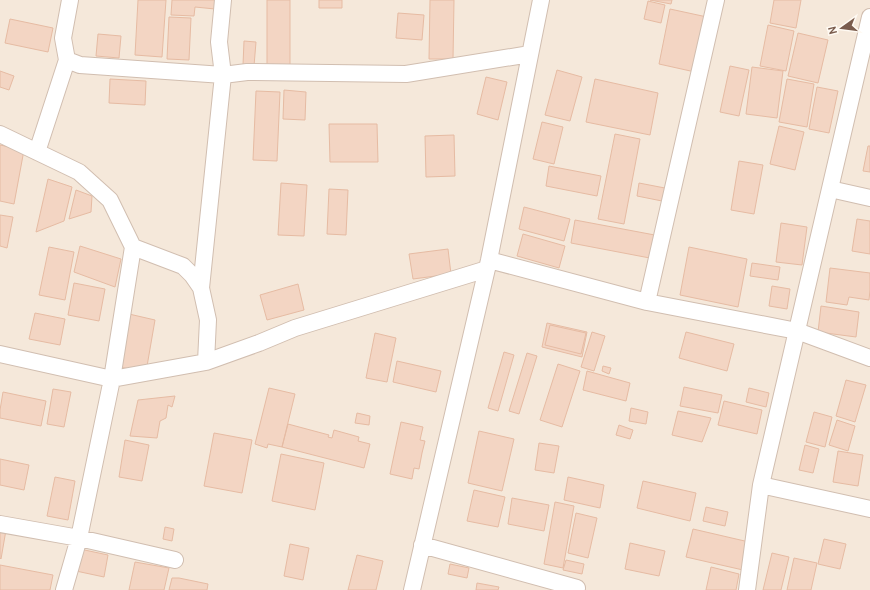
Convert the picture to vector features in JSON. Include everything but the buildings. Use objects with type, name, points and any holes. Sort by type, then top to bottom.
[{"type":"street","points":[[37,152],[67,60],[63,38],[70,0]]},
{"type":"street","points":[[206,362],[208,320],[201,288],[223,75],[219,42],[223,0]]},
{"type":"street","points":[[412,590],[488,264],[541,0]]},
{"type":"street","points":[[647,302],[716,0]]},
{"type":"street","points":[[747,590],[761,485],[870,17]]},
{"type":"street","points":[[67,60],[80,65],[223,75],[247,72],[406,74],[530,54]]},
{"type":"street","points":[[0,134],[79,172],[110,200],[133,247],[112,379],[79,538],[64,590]]},
{"type":"street","points":[[830,189],[870,198]]},
{"type":"street","points":[[133,247],[183,266],[192,275],[201,288]]},
{"type":"street","points":[[0,354],[112,379],[206,362],[260,343],[295,328],[488,264],[647,302],[797,331],[870,358]]},
{"type":"street","points":[[761,485],[870,509]]},
{"type":"street","points":[[0,524],[79,538],[175,560]]},
{"type":"street","points":[[422,545],[577,588]]},
{"type":"shaded area","points":[[0,0],[870,0],[870,590],[0,590]]}]
